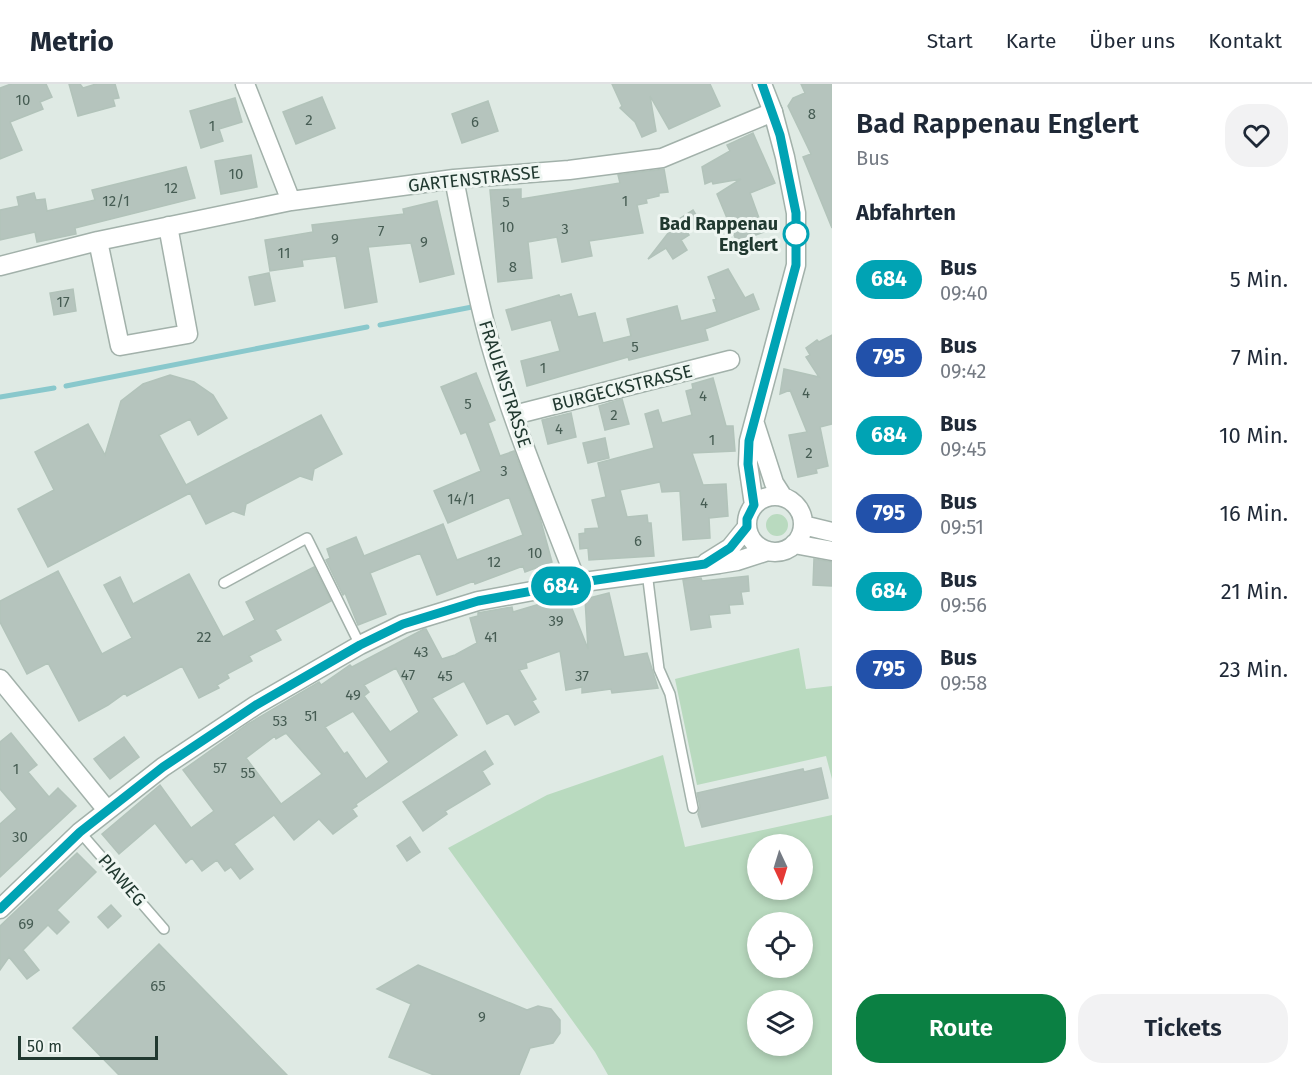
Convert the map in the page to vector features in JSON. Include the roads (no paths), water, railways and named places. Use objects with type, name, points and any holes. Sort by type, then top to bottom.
[{"type":"street","points":[[245,84],[291,201]]},
{"type":"street","points":[[754,505],[748,464],[749,441],[796,265],[796,213],[785,157],[773,112],[762,84]]},
{"type":"street","name":"GARTENSTRASSE","points":[[0,266],[98,241],[291,201],[454,179],[569,170],[662,158],[773,112]]},
{"type":"street","name":"FRAUENSTRASSE","points":[[454,179],[477,296],[491,346],[514,415],[577,583]]},
{"type":"street","points":[[98,241],[120,346],[189,334],[168,226]]},
{"type":"street","name":"BURGECKSTRASSE","points":[[514,415],[730,360]]},
{"type":"street","points":[[0,909],[80,832],[203,739],[360,645],[403,624],[478,601],[647,572],[737,561],[768,551],[777,552],[794,544],[799,539],[804,525],[801,513],[794,503],[783,496],[774,483],[755,424]]},
{"type":"street","points":[[768,551],[754,542],[747,527],[747,519],[754,505],[768,496],[783,496]]},
{"type":"street","points":[[804,525],[832,532]]},
{"type":"street","points":[[705,564],[730,548],[747,527]]},
{"type":"street","points":[[794,544],[832,551]]},
{"type":"street","points":[[0,679],[107,810]]},
{"type":"lane","points":[[224,583],[307,538],[360,645]]},
{"type":"lane","points":[[647,572],[659,669],[670,694],[693,808]]},
{"type":"lane","name":"PIAWEG","points":[[80,832],[164,929]]},
{"type":"waterway","points":[[380,325],[472,307]]},
{"type":"waterway","points":[[66,386],[367,327]]},
{"type":"waterway","points":[[0,397],[54,388]]},
{"type":"place","name":"Bad Rappenau Englert","points":[[796,234]]}]
